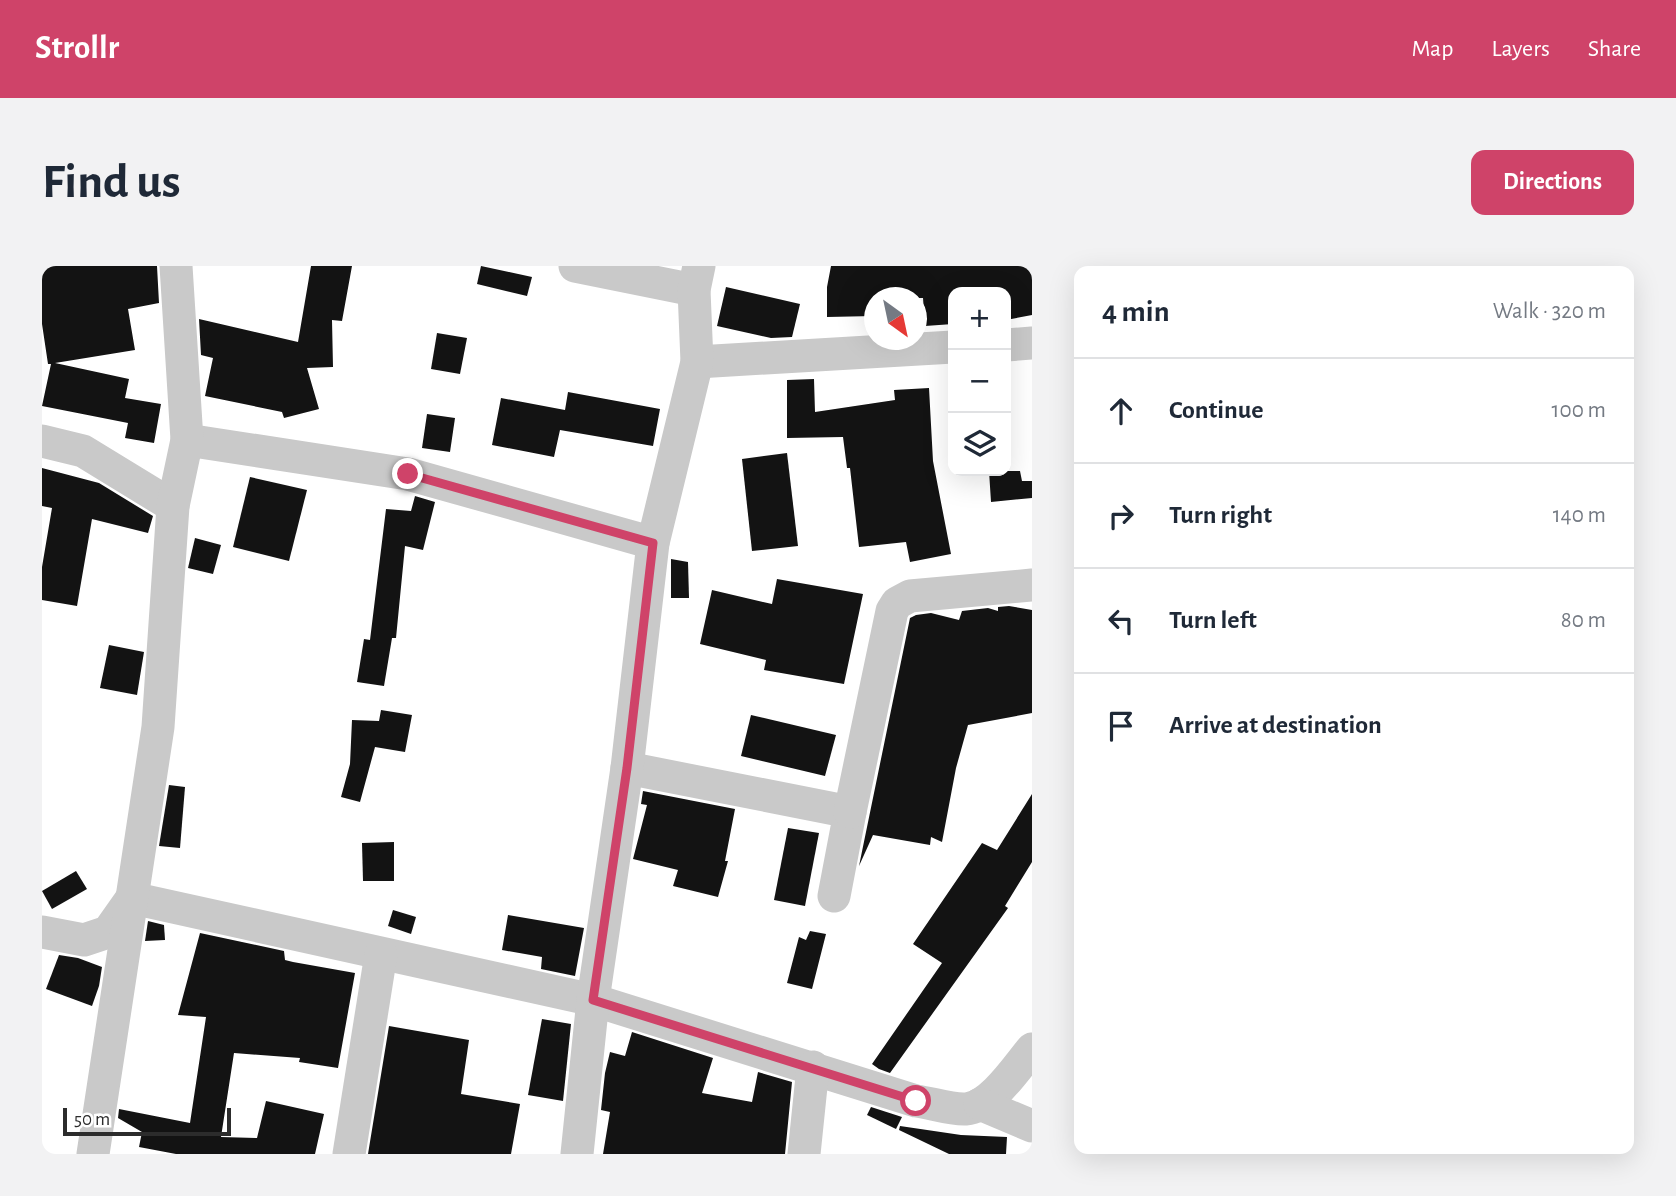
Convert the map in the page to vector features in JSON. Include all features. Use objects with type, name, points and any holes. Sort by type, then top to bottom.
[{"type":"street","points":[[93,1154],[158,727],[173,506],[187,440],[176,266]]},
{"type":"street","points":[[575,266],[696,278],[697,362],[653,543],[627,768],[593,1000],[577,1154]]},
{"type":"street","points":[[1011,345],[1032,343]]},
{"type":"street","points":[[697,362],[948,347]]},
{"type":"street","points":[[187,440],[408,474],[653,543]]},
{"type":"street","points":[[42,441],[83,451],[173,506]]},
{"type":"street","points":[[834,896],[891,611],[910,596],[1032,585]]},
{"type":"street","points":[[627,768],[850,812]]},
{"type":"street","points":[[42,932],[84,940],[108,932],[132,898]]},
{"type":"street","points":[[132,898],[593,1000],[916,1101],[967,1109],[980,1104],[993,1095],[1032,1049]]},
{"type":"street","points":[[349,1154],[381,954]]},
{"type":"street","points":[[804,1154],[813,1067]]},
{"type":"street","points":[[980,1104],[1032,1126]]},
{"type":"building","points":[[42,266],[157,266],[159,303],[128,309],[135,350],[55,363],[129,379],[125,398],[161,404],[154,443],[125,438],[128,423],[42,406],[51,364],[48,364],[42,324]]},
{"type":"building","points":[[311,266],[352,266],[342,321],[332,320],[333,367],[307,368],[319,409],[284,418],[282,412],[205,396],[213,358],[201,355],[199,319],[298,342]]},
{"type":"building","points":[[481,266],[532,277],[527,296],[477,284]]},
{"type":"building","points":[[831,266],[1032,266],[1032,315],[1011,319],[1011,287],[948,287],[948,324],[927,326],[927,287],[864,287],[864,316],[827,317],[827,287]]},
{"type":"building","points":[[726,287],[800,304],[792,337],[771,338],[717,326]]},
{"type":"building","points":[[437,333],[467,338],[460,374],[431,369]]},
{"type":"building","points":[[814,379],[815,412],[895,400],[894,390],[929,388],[933,461],[951,554],[910,562],[906,542],[859,547],[850,468],[847,468],[843,437],[787,438],[787,380]]},
{"type":"building","points":[[568,392],[660,409],[653,446],[560,430],[554,457],[492,445],[501,398],[565,410]]},
{"type":"building","points":[[427,414],[455,418],[450,452],[422,448]]},
{"type":"building","points":[[787,453],[798,546],[752,551],[742,459]]},
{"type":"building","points":[[42,468],[99,483],[153,516],[148,533],[92,519],[77,606],[42,600],[42,567],[52,508],[42,506]]},
{"type":"building","points":[[1011,471],[1020,471],[1022,481],[1032,481],[1032,498],[991,502],[989,476],[1011,476]]},
{"type":"building","points":[[250,477],[307,490],[289,561],[233,547]]},
{"type":"building","points":[[415,496],[435,502],[423,550],[405,546],[396,638],[392,638],[384,686],[357,682],[364,639],[370,640],[386,509],[411,511]]},
{"type":"building","points":[[195,538],[221,545],[213,574],[188,568]]},
{"type":"building","points":[[671,559],[688,562],[689,598],[671,598]]},
{"type":"building","points":[[777,579],[863,594],[844,684],[764,670],[766,660],[700,644],[712,590],[772,604]]},
{"type":"building","points":[[998,607],[1032,610],[1032,713],[968,725],[956,768],[942,842],[931,837],[930,845],[873,835],[859,866],[910,618],[931,613],[959,620],[962,611],[988,608],[998,611]]},
{"type":"building","points":[[109,645],[144,652],[137,695],[100,688]]},
{"type":"building","points":[[381,710],[412,715],[405,752],[375,747],[360,802],[341,797],[350,764],[352,720],[379,721]]},
{"type":"building","points":[[751,715],[836,735],[825,776],[741,756]]},
{"type":"building","points":[[169,785],[185,787],[180,848],[159,846]]},
{"type":"building","points":[[643,791],[735,809],[725,861],[728,861],[718,897],[673,886],[678,870],[633,859],[647,805],[641,804]]},
{"type":"building","points":[[1032,794],[1032,862],[1005,906],[1008,908],[890,1073],[879,1069],[872,1064],[942,963],[913,944],[982,843],[997,850]]},
{"type":"building","points":[[788,828],[819,833],[805,906],[774,900]]},
{"type":"building","points":[[394,842],[394,881],[363,881],[362,843]]},
{"type":"building","points":[[76,871],[87,889],[52,909],[42,891]]},
{"type":"building","points":[[393,910],[416,917],[411,934],[388,926]]},
{"type":"building","points":[[508,915],[584,928],[575,976],[541,969],[542,957],[502,950]]},
{"type":"building","points":[[148,921],[164,925],[165,940],[145,941]]},
{"type":"building","points":[[810,931],[826,934],[812,989],[787,983],[799,937],[806,940]]},
{"type":"building","points":[[200,933],[284,951],[285,960],[355,973],[338,1068],[299,1062],[300,1058],[234,1053],[221,1137],[257,1138],[266,1101],[324,1114],[315,1154],[176,1154],[139,1147],[142,1132],[118,1118],[119,1109],[190,1123],[206,1017],[178,1015]]},
{"type":"building","points":[[59,955],[78,958],[102,967],[92,1006],[46,989]]},
{"type":"building","points":[[542,1019],[571,1024],[563,1101],[528,1095]]},
{"type":"building","points":[[389,1026],[469,1040],[461,1094],[520,1104],[511,1154],[368,1154]]},
{"type":"building","points":[[632,1032],[713,1058],[702,1093],[752,1102],[758,1072],[792,1082],[785,1154],[603,1154],[610,1112],[601,1110],[605,1073],[610,1052],[625,1056]]},
{"type":"building","points":[[871,1107],[902,1117],[896,1129],[867,1115]]},
{"type":"building","points":[[900,1126],[961,1135],[1007,1137],[1006,1154],[949,1154],[899,1130]]},
{"type":"route","points":[[408,474],[653,543],[627,768],[593,1000],[916,1101]]}]
